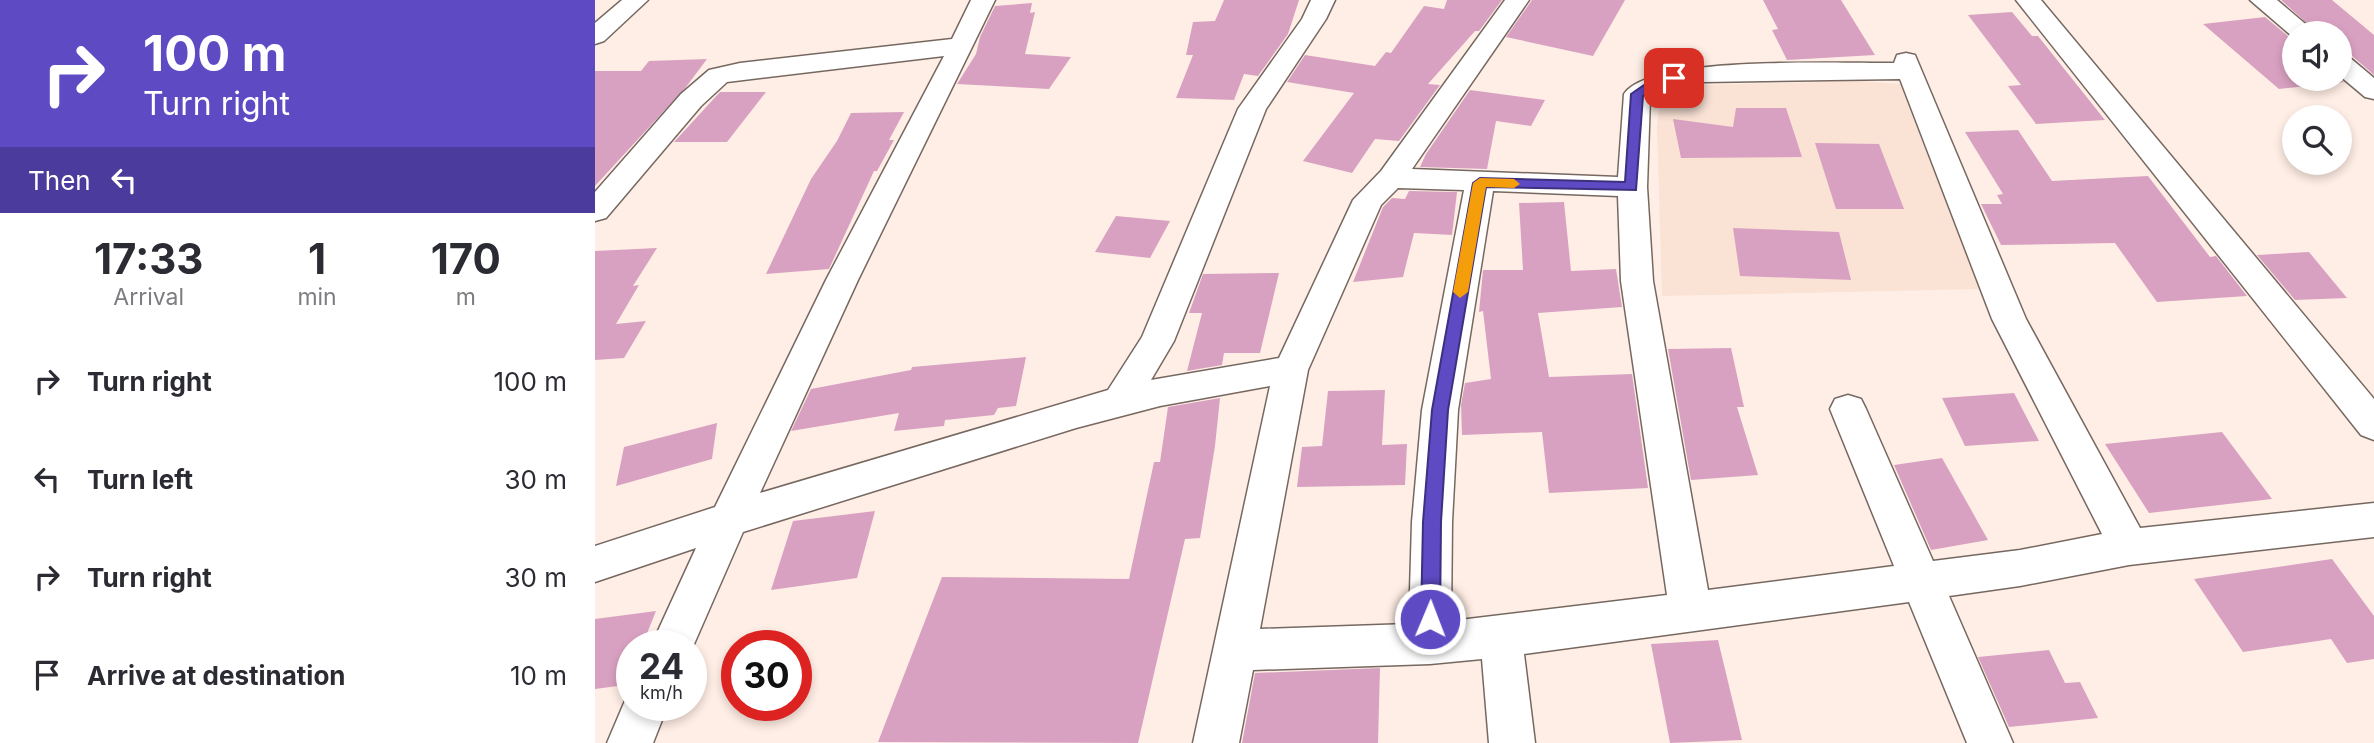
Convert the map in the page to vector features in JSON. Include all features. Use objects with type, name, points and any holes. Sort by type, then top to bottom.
[{"type":"street","points":[[595,36],[636,0]]},
{"type":"street","points":[[679,630],[729,518],[868,228],[983,0]]},
{"type":"street","points":[[1121,399],[1157,341],[1252,109],[1314,19],[1323,0]]},
{"type":"street","points":[[1216,743],[1291,370],[1369,200],[1391,178],[1517,0]]},
{"type":"street","points":[[2028,0],[2374,425]]},
{"type":"street","points":[[2262,0],[2287,21]]},
{"type":"street","points":[[595,211],[691,100],[717,76],[740,71],[962,46]]},
{"type":"street","points":[[1691,613],[1637,281],[1632,187],[1637,94],[1654,84],[1704,74],[1907,66],[2009,319],[2129,547]]},
{"type":"street","points":[[2352,73],[2374,91]]},
{"type":"street","points":[[1391,178],[1632,187]]},
{"type":"street","points":[[1430,644],[1432,522],[1440,410],[1480,183]]},
{"type":"street","points":[[595,564],[729,518],[1121,399],[1227,376],[1291,370]]},
{"type":"street","points":[[1848,409],[1990,743]]},
{"type":"street","points":[[1233,650],[1430,644],[1501,638],[2020,568],[2129,547],[2374,520]]},
{"type":"street","points":[[1501,638],[1512,743]]},
{"type":"street","points":[[630,743],[639,721]]},
{"type":"shaded area","points":[[1859,81],[1900,84],[1979,289],[1662,296],[1657,125],[1660,104],[1671,86]]},
{"type":"building","points":[[1224,0],[1299,0],[1288,34],[1258,76],[1244,74],[1234,100],[1176,98],[1193,55],[1186,55],[1193,22],[1215,21]]},
{"type":"building","points":[[1447,0],[1502,0],[1479,31],[1475,31],[1428,84],[1440,85],[1399,141],[1375,139],[1352,173],[1303,161],[1354,93],[1287,82],[1305,55],[1375,66],[1386,52],[1391,53],[1424,6],[1444,9]]},
{"type":"building","points":[[1532,0],[1625,0],[1593,56],[1506,37]]},
{"type":"building","points":[[1763,0],[1841,0],[1875,55],[1787,60],[1772,30],[1778,29]]},
{"type":"building","points":[[2281,0],[2332,0],[2374,35],[2374,75],[2352,56],[2352,21],[2305,21]]},
{"type":"building","points":[[1032,3],[1030,13],[1035,12],[1025,54],[1071,57],[1049,89],[957,84],[976,54],[980,37],[995,6]]},
{"type":"building","points":[[2012,12],[2032,36],[2038,36],[2105,120],[2036,124],[2008,86],[2021,85],[1968,15]]},
{"type":"building","points":[[2265,17],[2282,31],[2282,89],[2279,89],[2203,24]]},
{"type":"building","points":[[707,59],[686,87],[595,186],[595,71],[641,71],[649,61]]},
{"type":"building","points":[[1470,90],[1545,100],[1531,126],[1496,121],[1487,169],[1420,167],[1426,154]]},
{"type":"building","points":[[720,92],[766,92],[727,142],[674,142]]},
{"type":"building","points":[[1736,108],[1786,108],[1802,157],[1681,158],[1673,119],[1733,127]]},
{"type":"building","points":[[904,112],[889,140],[894,140],[877,171],[874,171],[829,269],[766,274],[811,179],[837,141],[851,113]]},
{"type":"building","points":[[2018,130],[2052,181],[2148,176],[2210,257],[2216,256],[2247,296],[2157,302],[2115,243],[2001,245],[1981,204],[2002,204],[1997,195],[2003,194],[1965,132]]},
{"type":"building","points":[[1815,143],[1879,144],[1904,209],[1836,209]]},
{"type":"building","points":[[1409,191],[1457,192],[1452,235],[1414,233],[1403,277],[1353,282],[1383,207],[1392,198],[1405,199]]},
{"type":"building","points":[[1564,202],[1571,271],[1616,269],[1622,307],[1538,313],[1549,377],[1632,374],[1648,488],[1549,493],[1542,432],[1462,435],[1461,405],[1465,383],[1491,379],[1483,311],[1479,312],[1483,270],[1523,270],[1519,203]]},
{"type":"building","points":[[1116,216],[1170,221],[1150,258],[1095,252]]},
{"type":"building","points":[[1733,228],[1839,232],[1851,280],[1740,276]]},
{"type":"building","points":[[657,248],[633,286],[639,285],[616,324],[646,321],[624,358],[595,360],[595,251]]},
{"type":"building","points":[[2309,252],[2347,298],[2295,300],[2257,255]]},
{"type":"building","points":[[1279,273],[1260,353],[1224,353],[1222,365],[1187,371],[1202,313],[1189,313],[1203,274]]},
{"type":"building","points":[[1731,348],[1744,407],[1737,407],[1758,475],[1691,480],[1668,349]]},
{"type":"building","points":[[1026,357],[1016,406],[998,408],[994,415],[945,420],[944,426],[894,431],[899,413],[791,431],[811,389],[911,370],[912,367]]},
{"type":"building","points":[[1385,390],[1382,445],[1407,444],[1405,485],[1297,487],[1302,447],[1322,446],[1328,391]]},
{"type":"building","points":[[2014,393],[2039,441],[1965,446],[1942,398]]},
{"type":"building","points":[[1220,398],[1200,538],[1185,539],[1138,743],[878,742],[942,577],[1129,579],[1154,462],[1160,462],[1168,407]]},
{"type":"building","points":[[717,423],[712,459],[616,486],[624,447]]},
{"type":"building","points":[[2222,432],[2272,499],[2149,513],[2105,444]]},
{"type":"building","points":[[1942,458],[1988,540],[1931,550],[1894,465]]},
{"type":"building","points":[[875,511],[857,578],[771,590],[793,521]]},
{"type":"building","points":[[2332,559],[2374,616],[2374,659],[2347,663],[2331,639],[2243,652],[2194,579]]},
{"type":"building","points":[[656,611],[648,630],[616,630],[616,686],[595,689],[595,619]]},
{"type":"building","points":[[1718,640],[1742,740],[1670,743],[1651,644]]},
{"type":"building","points":[[2049,650],[2065,683],[2080,682],[2098,718],[2009,727],[1978,657]]},
{"type":"building","points":[[1380,668],[1378,743],[1242,743],[1255,673]]},
{"type":"slow traffic","points":[[1460,292],[1480,183],[1514,184]]},
{"type":"route","points":[[1430,619],[1432,522],[1440,410],[1480,183],[1632,187],[1637,94],[1654,84],[1674,78]]}]
